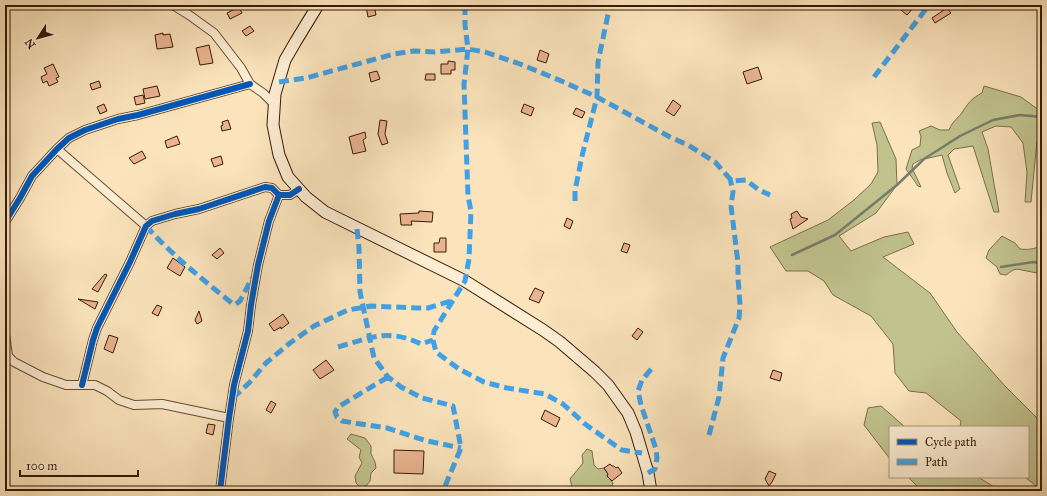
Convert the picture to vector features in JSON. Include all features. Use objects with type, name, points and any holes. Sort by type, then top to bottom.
[{"type":"main road","points":[[318,5],[285,60],[275,94],[273,125],[279,155],[288,177],[325,212],[369,235],[460,278],[543,330],[595,372],[608,385],[628,413],[636,432],[651,491]]},
{"type":"street","points":[[173,5],[190,15],[214,33],[241,68],[250,84],[263,93],[274,104]]},
{"type":"street","points":[[5,222],[32,176],[69,138],[85,130],[118,119],[138,115],[250,84]]},
{"type":"street","points":[[58,149],[146,226]]},
{"type":"street","points":[[82,385],[97,328],[146,226],[152,221],[175,214],[199,210],[265,187],[272,188],[279,194],[290,195],[299,189]]},
{"type":"street","points":[[220,491],[234,385],[248,330],[258,265],[269,221],[279,194]]},
{"type":"street","points":[[5,334],[8,356],[14,362],[43,377],[66,385],[95,385],[107,391],[118,400],[134,405],[162,404],[229,418]]},
{"type":"green space","points":[[984,86],[1021,97],[1042,111],[1042,141],[1037,141],[1031,202],[1025,202],[1027,172],[1023,143],[1011,127],[996,126],[982,132],[988,149],[999,212],[994,212],[973,146],[954,149],[948,155],[960,189],[955,193],[942,155],[920,160],[913,164],[912,168],[921,187],[918,186],[906,169],[912,150],[920,146],[921,136],[919,131],[931,126],[940,130],[949,130],[969,102],[982,93]]},
{"type":"green space","points":[[880,122],[896,159],[897,185],[876,213],[839,236],[851,251],[884,237],[908,232],[914,244],[883,257],[930,293],[957,332],[1005,386],[1042,423],[1042,491],[1026,478],[1029,478],[1029,426],[960,426],[961,421],[926,393],[909,391],[895,373],[893,344],[871,316],[833,295],[824,281],[808,271],[786,271],[770,247],[828,220],[854,200],[871,184],[878,172],[877,145],[872,123]]},
{"type":"green space","points":[[1002,236],[1015,243],[1020,249],[1036,248],[1041,246],[1042,243],[1042,274],[1017,269],[1006,275],[1000,274],[997,267],[986,258],[989,250]]},
{"type":"green space","points":[[881,406],[904,426],[889,426],[889,458],[864,425],[868,408]]},
{"type":"green space","points":[[351,434],[365,438],[371,446],[371,454],[376,468],[371,473],[370,481],[366,486],[360,487],[356,483],[355,476],[362,463],[359,457],[361,450],[347,439]]},
{"type":"green space","points":[[587,449],[592,451],[594,465],[598,469],[604,468],[608,474],[607,476],[613,483],[612,486],[614,491],[573,491],[570,479],[583,463],[582,455]]},
{"type":"green space","points":[[909,478],[980,478],[1001,491],[922,491]]},
{"type":"building","points":[[374,5],[376,15],[368,17],[366,6]]},
{"type":"building","points":[[906,5],[916,5],[907,15],[901,10]]},
{"type":"building","points":[[239,7],[242,13],[230,19],[227,13]]},
{"type":"building","points":[[947,8],[951,13],[935,23],[932,18]]},
{"type":"building","points":[[250,26],[254,31],[246,36],[242,31]]},
{"type":"building","points":[[163,33],[163,35],[170,34],[173,47],[157,49],[155,35]]},
{"type":"building","points":[[209,45],[213,63],[200,65],[196,48]]},
{"type":"building","points":[[540,50],[549,54],[546,63],[537,60]]},
{"type":"building","points":[[448,61],[455,62],[455,70],[451,70],[451,74],[441,74],[441,64],[448,64]]},
{"type":"building","points":[[53,64],[59,77],[56,78],[58,82],[49,86],[47,81],[43,83],[41,77],[47,74],[44,68]]},
{"type":"building","points":[[758,67],[762,79],[747,84],[743,72]]},
{"type":"building","points":[[377,71],[380,79],[371,82],[369,73]]},
{"type":"building","points":[[426,74],[435,74],[435,80],[425,80]]},
{"type":"building","points":[[99,81],[101,87],[92,90],[90,84]]},
{"type":"building","points":[[157,86],[160,96],[145,99],[143,89]]},
{"type":"building","points":[[143,95],[145,103],[136,105],[134,97]]},
{"type":"building","points":[[673,100],[681,106],[674,116],[666,111]]},
{"type":"building","points":[[104,104],[107,111],[100,114],[97,107]]},
{"type":"building","points":[[524,104],[534,108],[531,116],[521,112]]},
{"type":"building","points":[[576,108],[585,112],[582,118],[573,114]]},
{"type":"building","points":[[228,120],[231,129],[222,131],[222,122]]},
{"type":"building","points":[[380,120],[387,121],[385,134],[388,143],[382,145],[378,134]]},
{"type":"building","points":[[365,132],[366,138],[363,140],[366,151],[353,154],[349,137]]},
{"type":"building","points":[[177,136],[180,144],[167,148],[165,141]]},
{"type":"building","points":[[142,151],[146,158],[134,164],[129,158]]},
{"type":"building","points":[[221,156],[223,164],[214,167],[211,159]]},
{"type":"building","points":[[419,211],[433,212],[432,222],[411,221],[412,225],[401,225],[400,214],[419,213]]},
{"type":"building","points":[[797,211],[801,217],[808,219],[793,229],[790,219],[792,218],[791,214]]},
{"type":"building","points":[[567,218],[573,221],[570,229],[564,226]]},
{"type":"building","points":[[440,238],[446,238],[446,252],[434,252],[434,243],[439,243]]},
{"type":"building","points":[[624,243],[630,245],[627,253],[621,251]]},
{"type":"building","points":[[220,248],[224,253],[217,259],[212,255]]},
{"type":"building","points":[[173,258],[185,267],[180,276],[167,268]]},
{"type":"building","points":[[105,274],[107,275],[98,292],[92,289]]},
{"type":"building","points":[[535,288],[544,292],[539,303],[529,299]]},
{"type":"building","points":[[78,299],[98,302],[95,309]]},
{"type":"building","points":[[157,305],[162,307],[158,316],[152,313]]},
{"type":"building","points":[[199,311],[202,321],[197,324],[195,320]]},
{"type":"building","points":[[283,314],[289,323],[281,329],[281,327],[274,331],[269,324]]},
{"type":"building","points":[[638,328],[643,332],[637,340],[632,336]]},
{"type":"building","points":[[109,335],[118,338],[113,353],[104,349]]},
{"type":"building","points":[[326,360],[334,370],[320,379],[313,370]]},
{"type":"building","points":[[773,370],[782,373],[780,381],[770,378]]},
{"type":"building","points":[[271,401],[276,404],[271,413],[266,410]]},
{"type":"building","points":[[545,410],[560,418],[556,427],[541,419]]},
{"type":"building","points":[[208,424],[215,425],[213,435],[206,433]]},
{"type":"building","points":[[394,450],[424,451],[423,474],[394,473]]},
{"type":"building","points":[[610,464],[616,468],[618,467],[622,473],[612,481],[607,476],[608,474],[604,468]]},
{"type":"building","points":[[769,471],[776,474],[769,486],[765,479]]},
{"type":"waterway","points":[[792,255],[835,235],[897,185],[924,159],[960,136],[993,120],[1020,115],[1042,117]]},
{"type":"waterway","points":[[1001,267],[1033,262],[1042,263]]},
{"type":"marked path","points":[[465,5],[465,25],[468,49],[464,84],[468,196],[471,211],[469,259],[465,281],[434,331],[433,340],[436,352],[459,369],[484,382],[507,388],[545,394],[563,404],[585,424],[622,450],[642,453]]},
{"type":"marked path","points":[[575,201],[575,191],[582,156],[597,97],[598,62],[610,5]]},
{"type":"marked path","points":[[801,5],[807,5]]},
{"type":"marked path","points":[[874,77],[929,5]]},
{"type":"marked path","points":[[279,82],[306,78],[394,54],[414,51],[435,52],[468,49],[485,52],[520,64],[597,97],[670,137],[688,145],[715,162],[732,181],[746,180],[759,190],[770,195]]},
{"type":"marked path","points":[[709,435],[719,397],[723,358],[739,318],[740,305],[738,263],[731,206],[733,192],[730,178]]},
{"type":"marked path","points":[[146,226],[177,257],[233,304],[240,301],[252,278]]},
{"type":"marked path","points":[[357,229],[360,292],[374,358],[388,377],[401,387],[422,398],[453,406],[461,448],[443,491]]},
{"type":"marked path","points":[[233,398],[250,382],[266,363],[290,343],[314,326],[348,310],[371,306],[428,308],[454,300]]},
{"type":"marked path","points":[[338,347],[379,336],[399,336],[421,344],[433,340]]},
{"type":"marked path","points":[[648,473],[655,469],[657,458],[656,449],[641,405],[638,391],[642,380],[653,367]]},
{"type":"marked path","points":[[388,377],[338,407],[335,412],[337,417],[342,421],[387,428],[427,441],[461,448]]},
{"type":"cycle path","points":[[5,222],[32,176],[69,138],[85,130],[118,119],[138,115],[250,84]]},
{"type":"cycle path","points":[[82,385],[97,328],[146,226],[152,221],[199,209],[265,187],[272,188],[279,195]]},
{"type":"cycle path","points":[[220,491],[234,385],[248,331],[258,265],[269,221],[279,195],[290,195],[299,189]]}]
